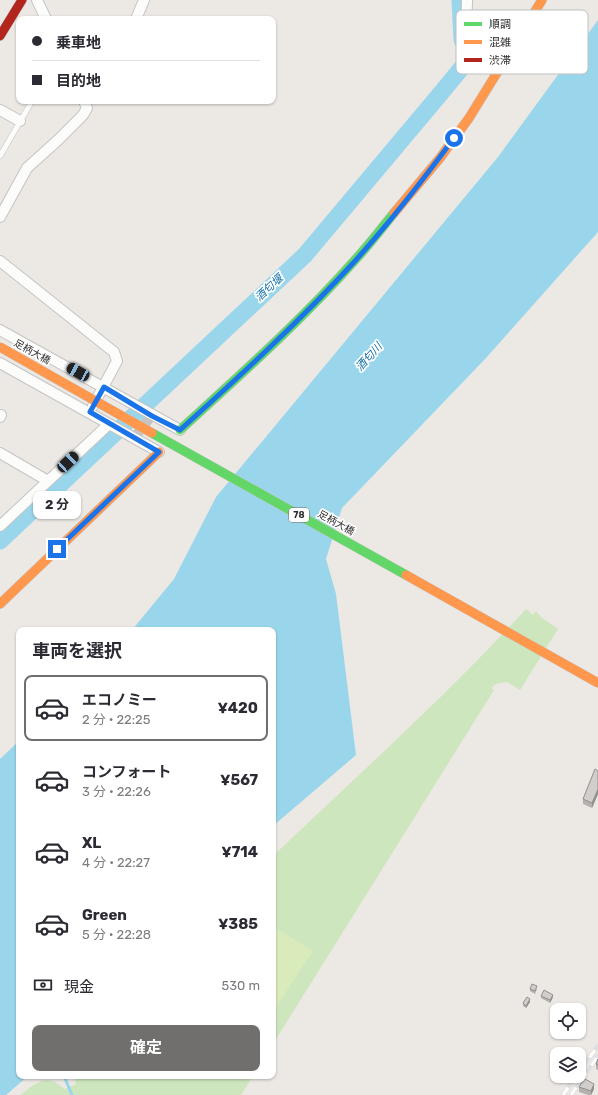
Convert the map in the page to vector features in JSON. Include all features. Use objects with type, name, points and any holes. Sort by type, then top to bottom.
[{"type":"street","points":[[0,36],[22,0]]},
{"type":"street","points":[[37,0],[45,16]]},
{"type":"street","points":[[137,16],[144,0]]},
{"type":"street","points":[[536,10],[542,0]]},
{"type":"street","points":[[0,330],[180,430],[304,314],[355,260],[440,158],[469,118],[497,74]]},
{"type":"street","points":[[0,217],[27,168],[83,115],[87,104]]},
{"type":"street","points":[[0,110],[20,121]]},
{"type":"street","points":[[0,261],[114,352],[116,361],[90,412]]},
{"type":"street","name":"足柄大橋","points":[[0,347],[598,683]]},
{"type":"street","points":[[0,363],[90,412],[159,452],[0,604]]},
{"type":"street","points":[[0,526],[48,481],[115,427]]},
{"type":"street","points":[[0,453],[48,481]]},
{"type":"lane","points":[[0,156],[30,104]]},
{"type":"green space","points":[[526,609],[533,615],[536,611],[541,617],[558,629],[520,690],[507,682],[496,684],[491,688],[494,690],[276,1039],[276,853],[433,704]]},
{"type":"green space","points":[[276,928],[313,951],[276,1007]]},
{"type":"green space","points":[[75,1079],[251,1079],[241,1095],[21,1095],[36,1083],[45,1080],[55,1082],[65,1089],[76,1084]]},
{"type":"water","name":"酒匂川","points":[[598,20],[598,232],[486,358],[342,508],[326,559],[336,594],[356,755],[276,823],[276,627],[134,627],[174,579],[216,497],[498,157],[559,74],[588,74],[588,34]]},
{"type":"water","points":[[16,744],[16,1079],[25,1079],[6,1095],[0,1095],[0,759]]},
{"type":"building","points":[[595,769],[598,771],[598,789],[592,803],[583,799]]},
{"type":"building","points":[[532,984],[537,986],[535,991],[530,989]]},
{"type":"building","points":[[544,990],[553,995],[550,1000],[541,996]]},
{"type":"building","points":[[527,997],[530,999],[526,1006],[523,1003]]},
{"type":"building","points":[[586,1080],[594,1084],[591,1091],[579,1087],[581,1083],[586,1083]]},
{"type":"waterway","name":"酒匂堰","points":[[460,0],[460,10]]},
{"type":"waterway","name":"酒匂堰","points":[[0,541],[305,255],[457,74]]},
{"type":"waterway","points":[[65,1079],[72,1095]]},
{"type":"tunnel","points":[[134,438],[152,415]]},
{"type":"railway","points":[[586,1062],[598,1046]]},
{"type":"railway","points":[[571,1095],[598,1056]]},
{"type":"railway","points":[[563,1095],[571,1083]]},
{"type":"traffic: fast","points":[[180,430],[313,305],[370,243],[394,213]]},
{"type":"traffic: fast","points":[[152,433],[406,575]]},
{"type":"traffic: slow","points":[[536,10],[542,0]]},
{"type":"traffic: slow","points":[[394,213],[440,158],[469,118],[496,74]]},
{"type":"traffic: slow","points":[[0,347],[152,433]]},
{"type":"traffic: slow","points":[[0,604],[159,452]]},
{"type":"traffic: slow","points":[[406,575],[598,683]]},
{"type":"traffic: jam","points":[[0,36],[22,0]]},
{"type":"route","points":[[57,549],[159,452],[90,412],[104,387],[152,416],[180,430],[244,372],[304,314],[355,260],[440,158],[454,138]]}]
